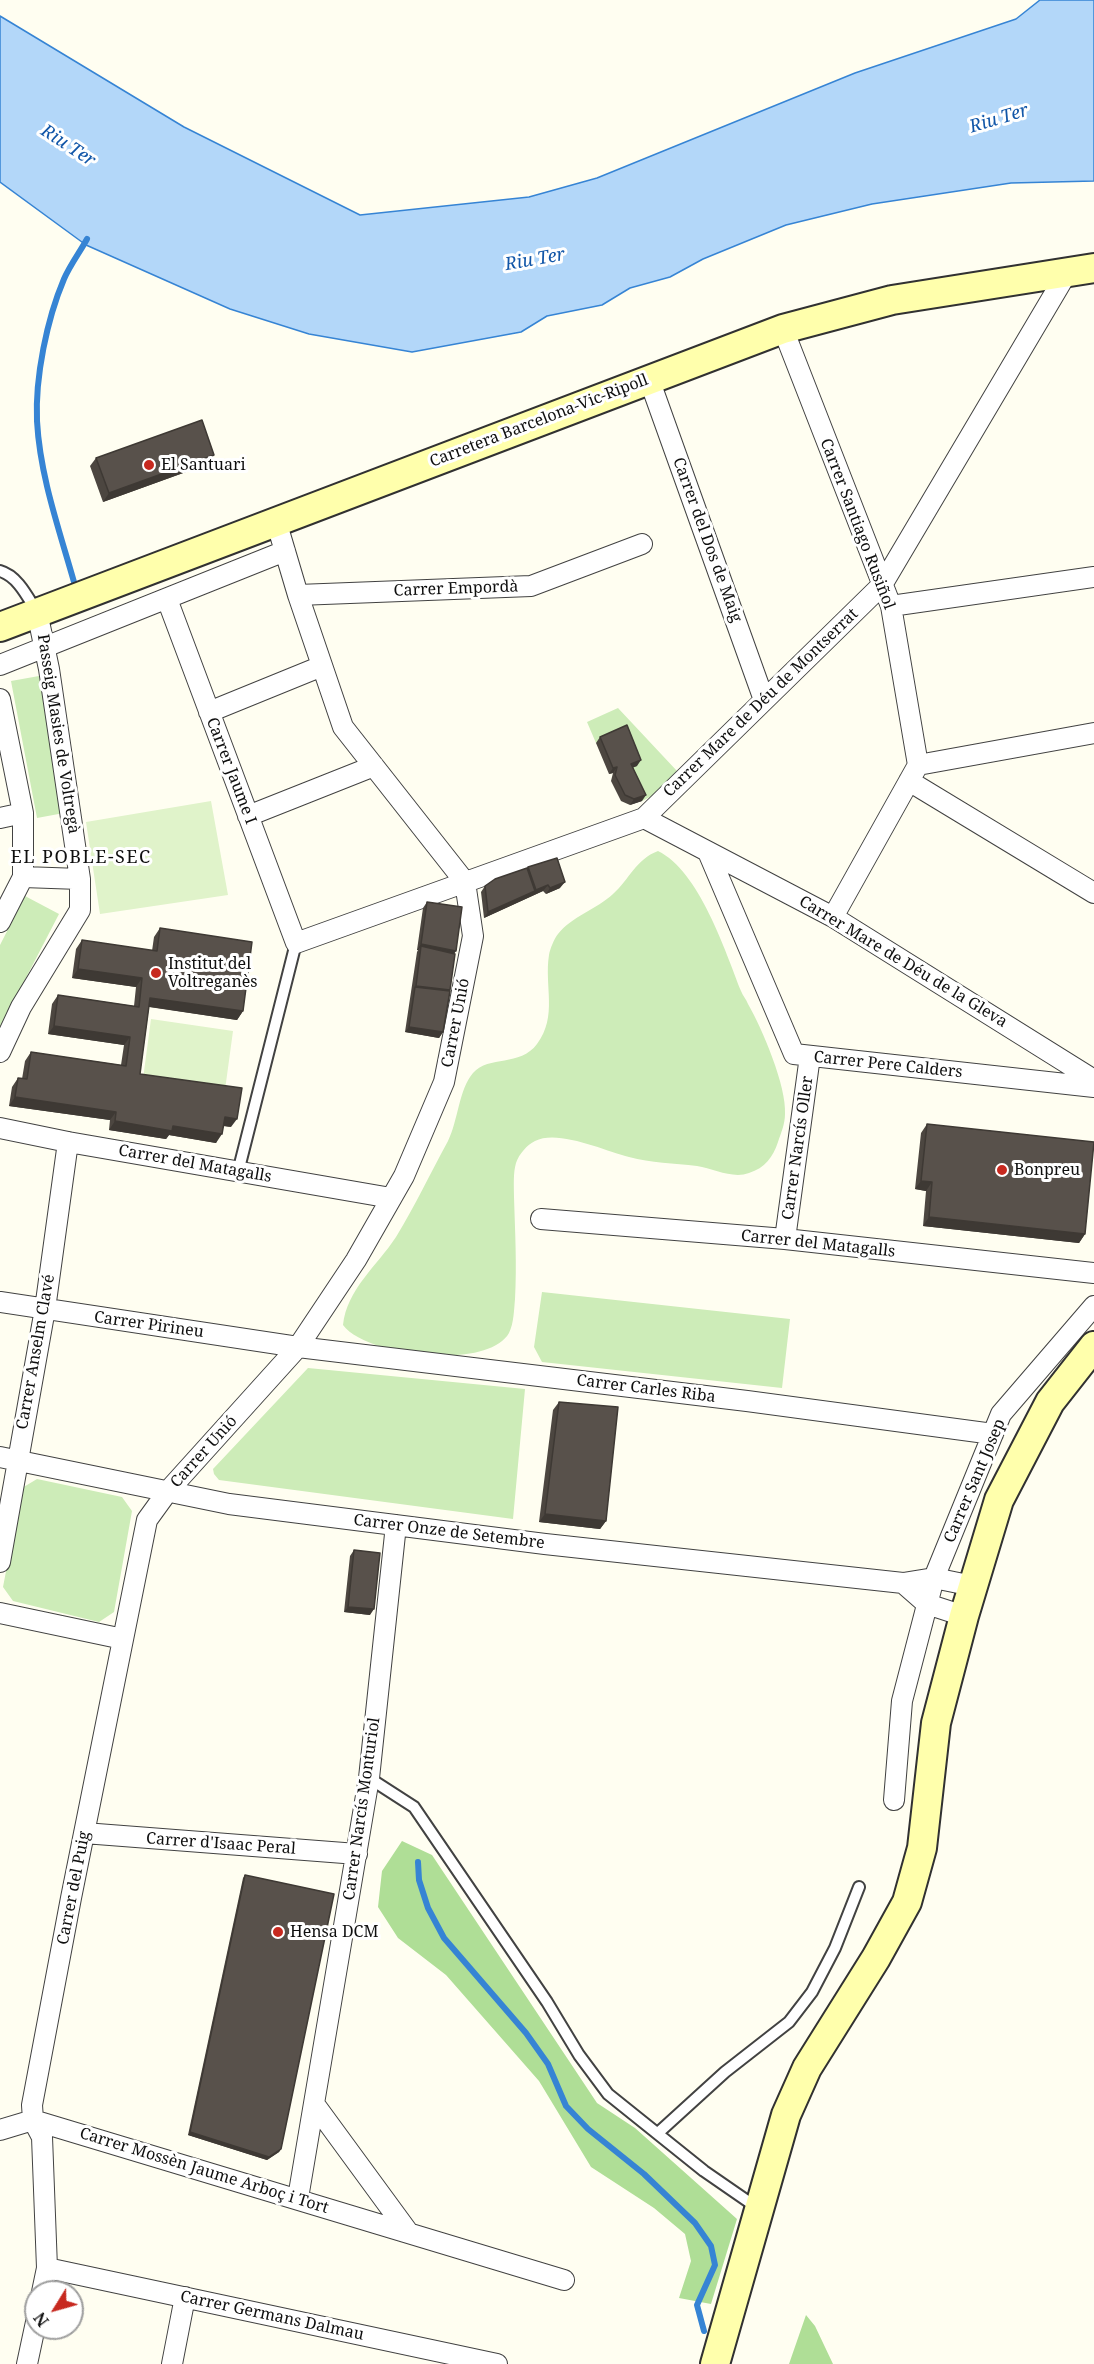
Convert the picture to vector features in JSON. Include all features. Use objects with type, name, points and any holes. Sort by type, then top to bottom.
[{"type":"street","name":"Carretera Barcelona-Vic-Ripoll","points":[[0,627],[155,570],[276,521],[783,329],[892,300],[1081,269]]},
{"type":"street","name":"Carrer Mare de Déu de Montserrat","points":[[296,943],[644,818],[882,585],[1081,269]]},
{"type":"street","name":"Carrer Santiago Rusiñol","points":[[783,329],[891,606],[914,773]]},
{"type":"street","name":"Carrer del Dos de Maig","points":[[649,379],[764,700]]},
{"type":"street","name":"Carrer Unió","points":[[168,1491],[298,1347],[356,1260],[404,1176],[444,1082],[473,936],[465,882],[343,727],[298,595],[276,521]]},
{"type":"street","name":"Carrer Empordà","points":[[298,595],[531,586],[642,544]]},
{"type":"street","points":[[0,664],[285,551]]},
{"type":"street","points":[[891,606],[1094,576]]},
{"type":"street","name":"Carrer Jaume I","points":[[167,599],[296,943]]},
{"type":"street","name":"Passeig Masies de Voltregà","points":[[0,1052],[21,1007],[80,910],[80,879],[45,648],[37,612]]},
{"type":"street","points":[[209,712],[322,666]]},
{"type":"street","points":[[0,699],[23,813],[23,877],[0,922]]},
{"type":"street","points":[[833,916],[914,773],[1094,733]]},
{"type":"street","points":[[248,816],[374,766]]},
{"type":"street","points":[[914,773],[1094,893]]},
{"type":"street","points":[[0,818],[23,813]]},
{"type":"street","name":"Carrer Mare de Déu de la Gleva","points":[[644,818],[833,916],[1094,1080]]},
{"type":"street","name":"Carrer Pere Calders","points":[[708,852],[794,1054],[1094,1087]]},
{"type":"street","points":[[23,877],[80,879]]},
{"type":"street","name":"Carrer Narcís Oller","points":[[785,1239],[810,1056]]},
{"type":"street","name":"Carrer del Matagalls","points":[[0,1128],[391,1198]]},
{"type":"street","name":"Carrer Anselm Clavé","points":[[0,1562],[9,1459],[45,1309],[68,1142]]},
{"type":"street","name":"Carrer del Matagalls","points":[[541,1219],[785,1239],[1094,1273]]},
{"type":"street","name":"Carrer Pirineu","points":[[0,1302],[298,1347]]},
{"type":"street","name":"Carrer Sant Josep","points":[[894,1800],[902,1701],[934,1578],[1001,1414],[1094,1306]]},
{"type":"street","points":[[715,2364],[786,2115],[807,2068],[876,1958],[907,1902],[922,1848],[936,1723],[964,1616],[999,1500],[1050,1402],[1094,1346]]},
{"type":"street","name":"Carrer Carles Riba","points":[[298,1347],[735,1399],[993,1434]]},
{"type":"street","name":"Carrer Onze de Setembre","points":[[9,1459],[229,1504],[545,1544],[903,1583],[934,1578]]},
{"type":"street","name":"Carrer del Puig","points":[[44,2280],[47,2268],[42,2137],[33,2120],[32,2105],[147,1520],[168,1491]]},
{"type":"street","name":"Carrer Narcís Monturiol","points":[[298,2198],[369,1778],[396,1525]]},
{"type":"street","points":[[934,1578],[973,1586]]},
{"type":"street","points":[[903,1583],[927,1604],[964,1616]]},
{"type":"street","points":[[0,1613],[123,1639]]},
{"type":"street","name":"Carrer d'Isaac Peral","points":[[84,1833],[357,1854]]},
{"type":"street","points":[[315,2106],[408,2232]]},
{"type":"street","points":[[0,2130],[33,2120]]},
{"type":"street","name":"Carrer Mossèn Jaume Arboç i Tort","points":[[33,2120],[564,2280]]},
{"type":"street","name":"Carrer Germans Dalmau","points":[[47,2268],[497,2364]]},
{"type":"street","points":[[172,2364],[185,2297]]},
{"type":"street","points":[[27,2364],[32,2340]]},
{"type":"lane","points":[[0,571],[5,572],[18,584],[37,612]]},
{"type":"lane","points":[[237,1172],[296,943]]},
{"type":"lane","points":[[369,1778],[414,1808],[547,2002],[579,2055],[608,2094],[704,2171],[759,2209]]},
{"type":"lane","points":[[658,2133],[725,2072],[789,2022],[812,1992],[835,1948],[859,1887]]},
{"type":"green space","points":[[39,676],[64,813],[37,818],[11,681]]},
{"type":"green space","points":[[618,708],[677,771],[652,796],[642,801],[627,770],[622,731],[596,743],[587,722]]},
{"type":"green space","points":[[211,801],[228,895],[100,914],[86,822]]},
{"type":"green space","points":[[658,851],[673,861],[686,876],[709,913],[778,1074],[785,1103],[785,1114],[782,1132],[771,1157],[755,1171],[737,1175],[697,1166],[637,1159],[569,1139],[545,1138],[535,1141],[521,1153],[514,1171],[516,1286],[514,1316],[509,1333],[496,1345],[477,1352],[453,1355],[426,1355],[399,1351],[375,1345],[356,1336],[343,1325],[350,1300],[396,1237],[416,1201],[448,1141],[468,1080],[473,1073],[487,1064],[513,1059],[530,1051],[543,1033],[549,1012],[548,967],[552,944],[563,928],[613,894],[638,864]]},
{"type":"green space","points":[[25,896],[59,914],[0,1028],[0,945]]},
{"type":"green space","points":[[151,1019],[233,1031],[225,1090],[143,1079]]},
{"type":"green space","points":[[542,1292],[790,1319],[782,1388],[542,1362],[534,1347]]},
{"type":"green space","points":[[308,1368],[525,1389],[513,1519],[219,1480],[213,1469]]},
{"type":"green space","points":[[37,1479],[122,1497],[132,1511],[114,1612],[99,1622],[13,1601],[3,1587],[22,1488]]},
{"type":"green space","points":[[402,1841],[432,1855],[597,2103],[635,2128],[737,2219],[711,2304],[679,2298],[691,2261],[685,2234],[654,2208],[591,2167],[539,2081],[446,1975],[398,1938],[378,1907],[382,1871]]},
{"type":"green space","points":[[806,2315],[815,2326],[833,2364],[789,2364]]},
{"type":"water","name":"Riu Ter","points":[[1040,0],[1094,0],[1094,181],[1011,183],[872,204],[786,225],[703,259],[670,277],[630,288],[602,305],[547,316],[521,332],[412,352],[309,334],[230,309],[86,245],[0,182],[0,16],[184,127],[360,215],[529,197],[597,178],[855,73],[1016,19]]},
{"type":"building","name":"El Santuari","points":[[202,420],[214,455],[109,493],[96,458]]},
{"type":"building","points":[[627,725],[641,760],[631,764],[646,795],[634,799],[625,795],[615,775],[617,767],[613,768],[600,737]]},
{"type":"building","points":[[557,858],[565,882],[536,890],[528,867]]},
{"type":"building","points":[[527,868],[535,891],[488,912],[485,886],[495,879]]},
{"type":"building","points":[[427,902],[462,907],[456,951],[421,944]]},
{"type":"building","points":[[160,928],[252,942],[243,1011],[150,998],[140,1074],[242,1088],[237,1119],[225,1117],[222,1134],[173,1126],[172,1131],[115,1121],[116,1112],[15,1097],[18,1078],[27,1079],[31,1052],[126,1066],[130,1037],[54,1026],[58,995],[139,1007],[142,978],[78,969],[82,940],[157,951]]},
{"type":"building","points":[[421,946],[455,954],[450,990],[416,986]]},
{"type":"building","points":[[415,987],[450,991],[443,1032],[409,1027]]},
{"type":"building","name":"Bonpreu","points":[[927,1124],[1094,1142],[1085,1234],[929,1217],[932,1182],[921,1181]]},
{"type":"building","points":[[559,1402],[618,1407],[606,1521],[545,1514]]},
{"type":"building","points":[[354,1550],[380,1553],[374,1609],[348,1607]]},
{"type":"building","points":[[245,1875],[334,1894],[281,2149],[269,2157],[190,2132]]},
{"type":"waterway","points":[[74,582],[46,482],[39,442],[37,404],[43,348],[52,312],[66,274],[87,239]]},
{"type":"waterway","points":[[418,1862],[419,1880],[428,1908],[444,1938],[526,2033],[548,2064],[566,2106],[588,2129],[644,2174],[695,2223],[711,2246],[715,2265],[697,2305],[704,2331]]},
{"type":"place","name":"El Santuari","points":[[149,465]]},
{"type":"place","name":"Institut del Voltreganès","points":[[156,973]]},
{"type":"place","name":"Bonpreu","points":[[1002,1170]]},
{"type":"place","name":"Hensa DCM","points":[[278,1932]]},
{"type":"district","name":"EL POBLE-SEC","points":[[81,858]]}]
